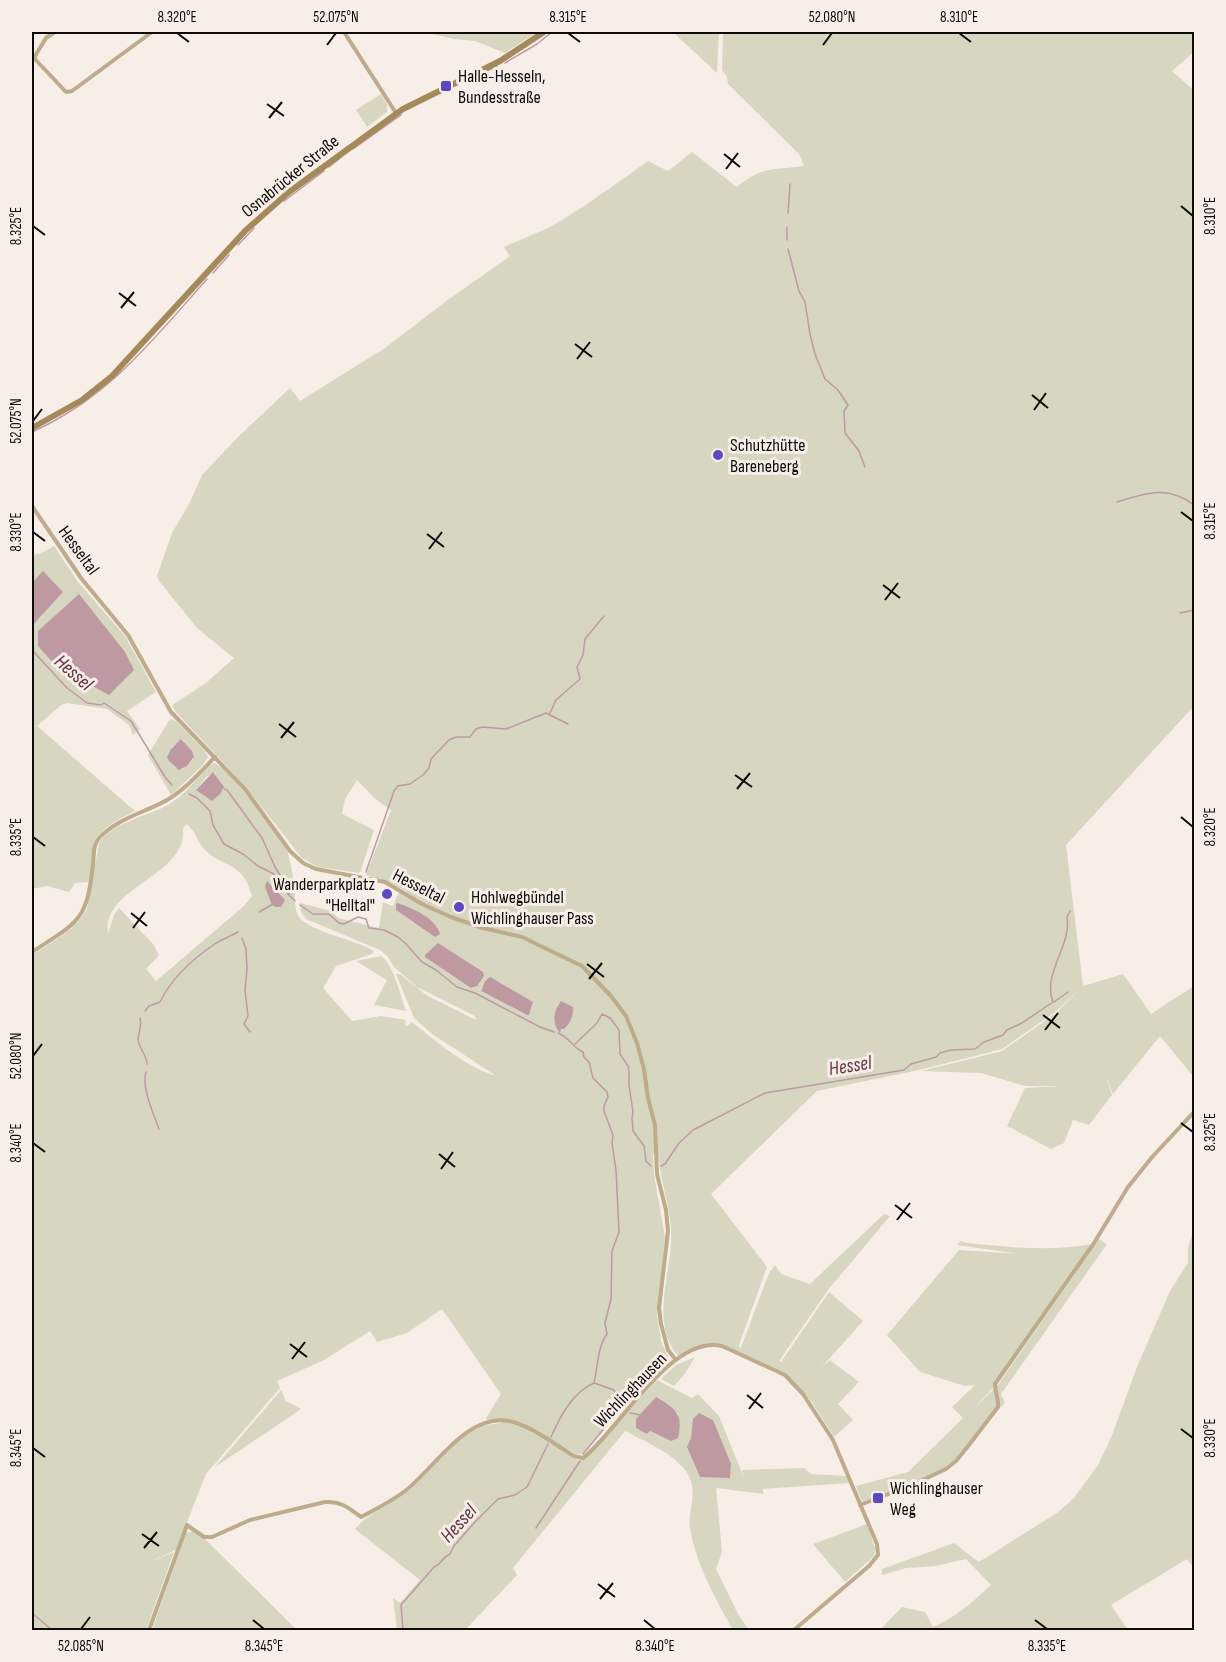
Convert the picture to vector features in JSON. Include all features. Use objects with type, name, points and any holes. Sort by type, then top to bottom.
[{"type":"main road","name":"Osnabrücker Straße","points":[[32,428],[62,413],[103,384],[132,356],[269,207],[396,113],[429,94],[500,61],[544,32]]},
{"type":"street","points":[[55,32],[46,38],[33,59],[66,92],[72,91],[152,32]]},
{"type":"street","points":[[344,32],[396,113]]},
{"type":"street","name":"Hesseltal","points":[[32,506],[81,578],[128,635],[171,712],[245,789],[290,851],[303,863],[316,869],[385,882],[422,904],[451,917],[483,928],[522,937],[582,966],[611,996],[626,1016],[637,1043],[655,1125],[657,1174],[666,1210],[668,1231],[660,1298],[661,1324],[668,1350],[676,1360]]},
{"type":"street","points":[[32,952],[63,932],[86,907],[98,838],[112,827],[176,795],[215,757]]},
{"type":"street","points":[[860,1505],[933,1476],[956,1461],[998,1407],[995,1384],[1094,1243],[1128,1187],[1194,1112]]},
{"type":"street","name":"Wichlinghausen","points":[[149,1630],[187,1525],[204,1537],[212,1537],[250,1520],[337,1501],[361,1517],[405,1491],[458,1439],[480,1424],[508,1421],[535,1432],[574,1456],[583,1458],[654,1379],[676,1360],[705,1346],[716,1345],[784,1375],[804,1394],[833,1440],[877,1544],[878,1555],[869,1566],[794,1630]]},
{"type":"green space","points":[[424,32],[537,32],[505,53],[475,41]]},
{"type":"green space","points":[[672,32],[719,32],[717,73],[675,34]]},
{"type":"green space","points":[[723,32],[1194,32],[1194,52],[1172,71],[1194,89],[1194,706],[1066,845],[1083,986],[1123,974],[1151,1014],[1194,986],[1194,1074],[1192,1075],[1160,1036],[1113,1094],[1105,1073],[1112,1095],[1089,1125],[1073,1120],[1064,1143],[1051,1149],[1007,1126],[1025,1088],[1062,1086],[1025,1086],[981,1073],[921,1071],[1002,1051],[1055,1014],[1080,989],[1054,1013],[1002,1049],[919,1070],[817,1091],[711,1194],[767,1267],[739,1345],[740,1350],[769,1273],[775,1265],[781,1274],[810,1284],[884,1214],[890,1216],[828,1290],[779,1361],[781,1362],[829,1292],[863,1321],[821,1368],[830,1360],[859,1382],[838,1404],[853,1420],[834,1437],[811,1401],[785,1373],[717,1343],[705,1345],[678,1356],[669,1342],[663,1311],[671,1229],[659,1160],[653,1153],[654,1175],[665,1237],[657,1315],[661,1341],[670,1362],[631,1399],[583,1454],[576,1454],[553,1442],[552,1444],[578,1460],[584,1459],[657,1380],[692,1398],[698,1394],[719,1416],[744,1478],[742,1470],[804,1468],[811,1474],[846,1476],[849,1483],[762,1489],[764,1494],[716,1488],[722,1552],[716,1569],[738,1614],[749,1630],[733,1630],[702,1569],[690,1529],[693,1493],[686,1471],[666,1453],[625,1431],[513,1568],[517,1575],[465,1630],[397,1630],[393,1598],[400,1603],[420,1580],[355,1529],[373,1513],[407,1492],[459,1440],[482,1426],[502,1423],[502,1419],[487,1420],[486,1418],[501,1394],[442,1309],[407,1333],[377,1342],[370,1331],[324,1360],[277,1381],[280,1388],[206,1474],[176,1550],[145,1564],[174,1552],[146,1630],[32,1630],[32,955],[70,929],[83,916],[87,909],[99,843],[112,830],[174,801],[214,763],[230,775],[253,802],[287,850],[299,917],[313,927],[374,951],[372,954],[336,966],[323,988],[352,1021],[381,1016],[406,1020],[405,1025],[407,1026],[412,1022],[463,1060],[495,1075],[432,1034],[414,1018],[396,974],[400,974],[426,995],[476,1020],[475,1016],[417,987],[394,967],[380,950],[306,919],[301,912],[300,903],[331,911],[338,918],[379,928],[383,902],[393,906],[399,892],[405,896],[407,892],[391,883],[366,875],[391,810],[374,798],[357,780],[345,799],[342,814],[374,830],[360,873],[318,867],[302,858],[246,787],[175,711],[172,705],[206,683],[234,658],[197,628],[159,581],[157,576],[172,533],[202,475],[290,388],[300,401],[385,348],[510,256],[504,247],[550,227],[583,207],[648,161],[668,171],[692,152],[737,187],[761,172],[804,166],[799,154],[728,84],[727,77],[722,70]],"holes":[[[214,773],[224,789],[221,791],[196,790],[206,777]],[[187,824],[206,851],[241,873],[252,896],[244,906],[156,981],[146,969],[159,955],[154,945],[119,908],[114,915],[108,934],[109,918],[117,904],[172,858],[181,845],[183,828]],[[486,979],[533,1002],[529,1014],[482,992],[481,989]],[[673,1409],[678,1414],[671,1441],[650,1431]]]},
{"type":"green space","points":[[381,94],[387,105],[387,112],[367,127],[356,110]]},
{"type":"green space","points":[[54,546],[78,582],[125,636],[156,692],[127,711],[140,729],[133,735],[129,725],[107,709],[67,703],[61,705],[37,726],[135,811],[102,831],[94,841],[89,882],[75,883],[69,892],[47,886],[32,889],[32,626],[63,592],[43,572],[32,583],[32,555]]},
{"type":"green space","points":[[170,719],[176,721],[208,757],[203,765],[171,795],[148,755]],"holes":[[[183,740],[193,760],[183,769],[172,764],[171,748]]]},
{"type":"green space","points":[[381,956],[393,973],[406,1011],[374,1005],[387,980],[356,961]]},
{"type":"green space","points":[[1194,1229],[1194,1568],[1187,1559],[1111,1605],[1128,1630],[880,1630],[902,1607],[925,1612],[933,1627],[957,1614],[991,1585],[966,1559],[936,1566],[906,1568],[882,1575],[882,1569],[954,1543],[979,1562],[1057,1513],[1074,1498],[1098,1465],[1111,1438],[1137,1367],[1170,1291],[1188,1263],[1188,1248]]},
{"type":"green space","points":[[1099,1239],[1107,1244],[1001,1394],[1005,1403],[962,1452],[946,1467],[924,1479],[862,1502],[856,1486],[908,1472],[963,1418],[952,1407],[975,1385],[965,1386],[920,1372],[887,1335],[959,1250],[1020,1254],[957,1245],[960,1241],[1030,1248],[1061,1248],[1092,1244],[994,1387],[971,1411],[998,1385]]},
{"type":"green space","points":[[695,1357],[674,1386],[661,1379],[676,1365]]},
{"type":"green space","points":[[281,1390],[286,1401],[301,1409],[215,1467]]},
{"type":"green space","points":[[867,1524],[875,1548],[874,1556],[845,1582],[813,1544]]},
{"type":"green space","points":[[193,1531],[204,1538],[297,1630],[152,1630],[186,1533]]},
{"type":"water","points":[[43,571],[63,592],[32,626],[32,583]]},
{"type":"water","points":[[79,594],[125,652],[134,670],[109,695],[57,667],[38,646],[38,631]]},
{"type":"water","points":[[181,739],[192,751],[194,757],[187,766],[179,770],[167,757]]},
{"type":"water","points":[[213,772],[224,787],[212,801],[196,790]]},
{"type":"water","points":[[267,881],[285,900],[281,907],[272,905],[265,887]]},
{"type":"water","points":[[398,903],[428,918],[440,934],[435,937],[396,910]]},
{"type":"water","points":[[438,943],[483,972],[484,976],[477,986],[471,988],[425,957]]},
{"type":"water","points":[[490,977],[533,1002],[529,1015],[481,991],[485,981]]},
{"type":"water","points":[[561,1001],[573,1007],[573,1010],[570,1022],[564,1029],[561,1029],[560,1033],[554,1017]]},
{"type":"water","points":[[656,1397],[673,1408],[679,1417],[678,1438],[671,1441],[650,1431],[647,1434],[636,1428],[636,1419]]},
{"type":"water","points":[[699,1413],[713,1420],[731,1464],[730,1478],[700,1477],[687,1447],[691,1438],[693,1419]]},
{"type":"waterway","points":[[505,63],[552,32]]},
{"type":"waterway","points":[[479,75],[497,66]]},
{"type":"waterway","points":[[353,149],[401,115]]},
{"type":"waterway","points":[[329,167],[339,159]]},
{"type":"waterway","points":[[284,201],[324,171]]},
{"type":"waterway","points":[[788,213],[790,184]]},
{"type":"waterway","points":[[787,227],[787,240]]},
{"type":"waterway","points":[[238,245],[254,228]]},
{"type":"waterway","points":[[788,249],[799,291],[805,302],[815,354],[825,379],[838,390],[848,405],[844,411],[845,433],[859,451],[865,467]]},
{"type":"waterway","points":[[213,273],[229,255]]},
{"type":"waterway","points":[[32,432],[59,418],[107,385],[148,345],[207,279]]},
{"type":"waterway","points":[[1117,502],[1147,494],[1166,493],[1194,505]]},
{"type":"waterway","points":[[1180,613],[1194,610]]},
{"type":"waterway","points":[[550,713],[556,700],[580,679],[577,667],[583,655],[585,639],[604,616]]},
{"type":"waterway","name":"Hessel","points":[[32,650],[67,688],[87,703],[101,705],[104,703],[131,721],[172,785]]},
{"type":"waterway","points":[[366,872],[394,791],[398,786],[410,784],[423,775],[429,768],[431,759],[449,740],[456,737],[470,737],[476,729],[482,727],[506,729],[546,713],[568,724]]},
{"type":"waterway","points":[[224,789],[262,838],[289,894]]},
{"type":"waterway","name":"Hessel","points":[[189,794],[197,798],[210,811],[213,825],[224,844],[274,874],[282,888],[295,901]]},
{"type":"waterway","points":[[259,912],[273,904]]},
{"type":"waterway","name":"Hessel","points":[[300,905],[313,914],[329,914],[339,923],[344,924],[358,917],[366,919],[369,928],[384,930],[398,937],[422,962],[457,987],[475,993],[554,1032]]},
{"type":"waterway","name":"Hessel","points":[[661,1166],[665,1164],[679,1143],[693,1130],[765,1093],[904,1070],[911,1064],[936,1057],[940,1053],[975,1049],[984,1042],[1003,1035],[1007,1030],[1022,1023],[1053,1002],[1051,981],[1065,938],[1067,917],[1070,911]]},
{"type":"waterway","points":[[145,1011],[149,1006],[160,1002],[177,976],[192,962],[216,943],[238,932]]},
{"type":"waterway","points":[[242,938],[246,949],[247,969],[245,990],[248,1016],[244,1024],[250,1032]]},
{"type":"waterway","name":"Hessel","points":[[1054,1002],[1068,992]]},
{"type":"waterway","name":"Hessel","points":[[575,1044],[597,1023],[602,1014],[610,1018],[619,1030],[620,1054],[629,1072],[633,1131],[644,1146],[646,1161],[651,1166]]},
{"type":"waterway","points":[[140,1018],[138,1042],[147,1064]]},
{"type":"waterway","name":"Hessel","points":[[551,1437],[573,1399],[594,1383],[600,1351],[607,1334],[605,1323],[611,1299],[612,1251],[619,1232],[613,1135],[604,1111],[607,1092],[593,1078],[589,1062],[583,1052],[558,1033]]},
{"type":"waterway","points":[[146,1072],[145,1085],[159,1129]]},
{"type":"waterway","name":"Hessel","points":[[583,1454],[621,1408],[614,1390],[594,1383]]},
{"type":"waterway","name":"Hessel","points":[[630,1413],[640,1415]]},
{"type":"waterway","name":"Hessel","points":[[403,1630],[401,1605],[498,1499],[515,1495],[527,1487],[548,1444]]},
{"type":"waterway","name":"Hessel","points":[[536,1528],[580,1461]]},
{"type":"waterway","points":[[32,1613],[52,1630]]},
{"type":"place","name":"Halle-Hesseln, Bundesstraße","points":[[446,86]]},
{"type":"place","name":"Schutzhütte Bareneberg","points":[[718,455]]},
{"type":"place","name":"Wanderparkplatz \"Helltal\"","points":[[387,894]]},
{"type":"place","name":"Hohlwegbündel Wichlinghauser Pass","points":[[459,907]]},
{"type":"place","name":"Wichlinghauser Weg","points":[[878,1498]]}]
